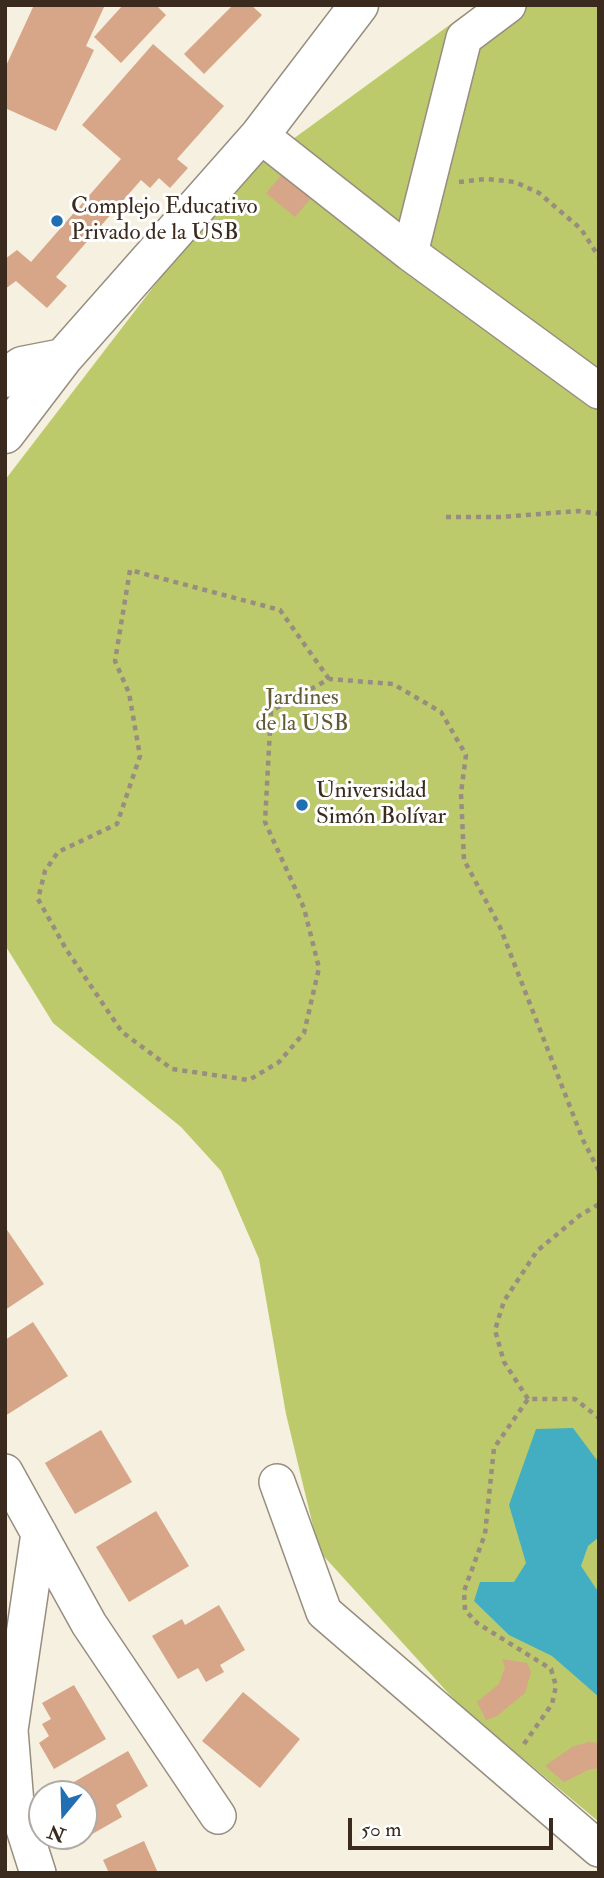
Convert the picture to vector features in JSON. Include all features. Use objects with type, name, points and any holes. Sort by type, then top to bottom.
[{"type":"main road","points":[[5,434],[63,358],[260,135],[359,5]]},
{"type":"main road","points":[[5,378],[22,366],[63,358]]},
{"type":"street","points":[[410,253],[464,38],[508,5]]},
{"type":"street","points":[[260,135],[410,253],[599,391]]},
{"type":"street","points":[[5,1472],[89,1623],[218,1816]]},
{"type":"street","points":[[277,1482],[324,1612],[599,1849]]},
{"type":"street","points":[[38,1873],[16,1804],[10,1731],[39,1533]]},
{"type":"path","points":[[427,186],[486,179],[515,182],[539,193],[581,229],[599,257]]},
{"type":"path","points":[[446,517],[501,517],[578,511],[599,514]]},
{"type":"path","points":[[329,679],[280,610],[130,570],[116,660],[130,693],[141,756],[117,824],[58,852],[45,871],[38,900],[66,949],[122,1032],[172,1069],[249,1080],[279,1062],[304,1033],[319,968],[304,908],[265,822],[271,711],[329,679],[393,684],[441,712],[466,755],[461,793],[464,860],[500,927],[578,1127],[599,1171]]},
{"type":"path","points":[[528,1399],[504,1362],[495,1331],[504,1301],[537,1251],[579,1216],[599,1204]]},
{"type":"path","points":[[528,1399],[575,1399],[599,1418]]},
{"type":"path","points":[[506,1769],[552,1704],[556,1686],[551,1669],[477,1623],[465,1610],[464,1591],[485,1534],[495,1448],[528,1399]]},
{"type":"green space","name":"Jardines de la USB","points":[[477,5],[599,5],[599,1822],[460,1706],[319,1551],[286,1414],[259,1259],[221,1171],[181,1127],[53,1023],[5,945],[5,480],[234,182]]},
{"type":"water","points":[[573,1428],[599,1463],[599,1537],[588,1546],[581,1566],[599,1593],[599,1697],[552,1656],[509,1635],[474,1601],[480,1582],[514,1582],[526,1563],[509,1505],[536,1429]]},
{"type":"building","points":[[34,5],[105,5],[86,46],[94,50],[56,131],[5,108],[5,68]]},
{"type":"building","points":[[123,5],[156,5],[166,15],[121,63],[94,37]]},
{"type":"building","points":[[233,5],[251,5],[262,15],[204,74],[184,54]]},
{"type":"building","points":[[153,44],[224,106],[177,159],[188,168],[170,188],[159,178],[150,188],[141,180],[56,277],[67,286],[47,308],[16,281],[5,289],[5,259],[17,250],[31,262],[121,159],[82,125]]},
{"type":"building","points":[[305,148],[333,172],[295,217],[266,193]]},
{"type":"building","points":[[5,1227],[44,1284],[5,1310]]},
{"type":"building","points":[[33,1322],[68,1376],[5,1416],[5,1340]]},
{"type":"building","points":[[101,1430],[132,1482],[75,1514],[45,1463]]},
{"type":"building","points":[[156,1511],[189,1566],[129,1602],[96,1547]]},
{"type":"building","points":[[219,1605],[245,1650],[220,1665],[224,1672],[206,1682],[198,1668],[178,1679],[152,1636],[182,1619],[185,1625]]},
{"type":"building","points":[[502,1659],[527,1663],[531,1672],[525,1693],[497,1716],[486,1720],[477,1702],[499,1684],[505,1667]]},
{"type":"building","points":[[74,1685],[106,1739],[54,1769],[39,1743],[49,1736],[42,1724],[51,1719],[42,1703]]},
{"type":"building","points":[[243,1692],[300,1739],[260,1788],[202,1741]]},
{"type":"building","points":[[588,1742],[599,1743],[599,1768],[588,1770],[564,1782],[545,1766],[572,1747]]},
{"type":"building","points":[[128,1751],[148,1786],[116,1805],[122,1817],[98,1831],[98,1780],[77,1780]]},
{"type":"building","points":[[144,1841],[158,1873],[109,1873],[103,1860]]},
{"type":"place","name":"Complejo Educativo Privado de la USB","points":[[57,221]]},
{"type":"place","name":"Universidad Simón Bolívar","points":[[302,805]]}]
